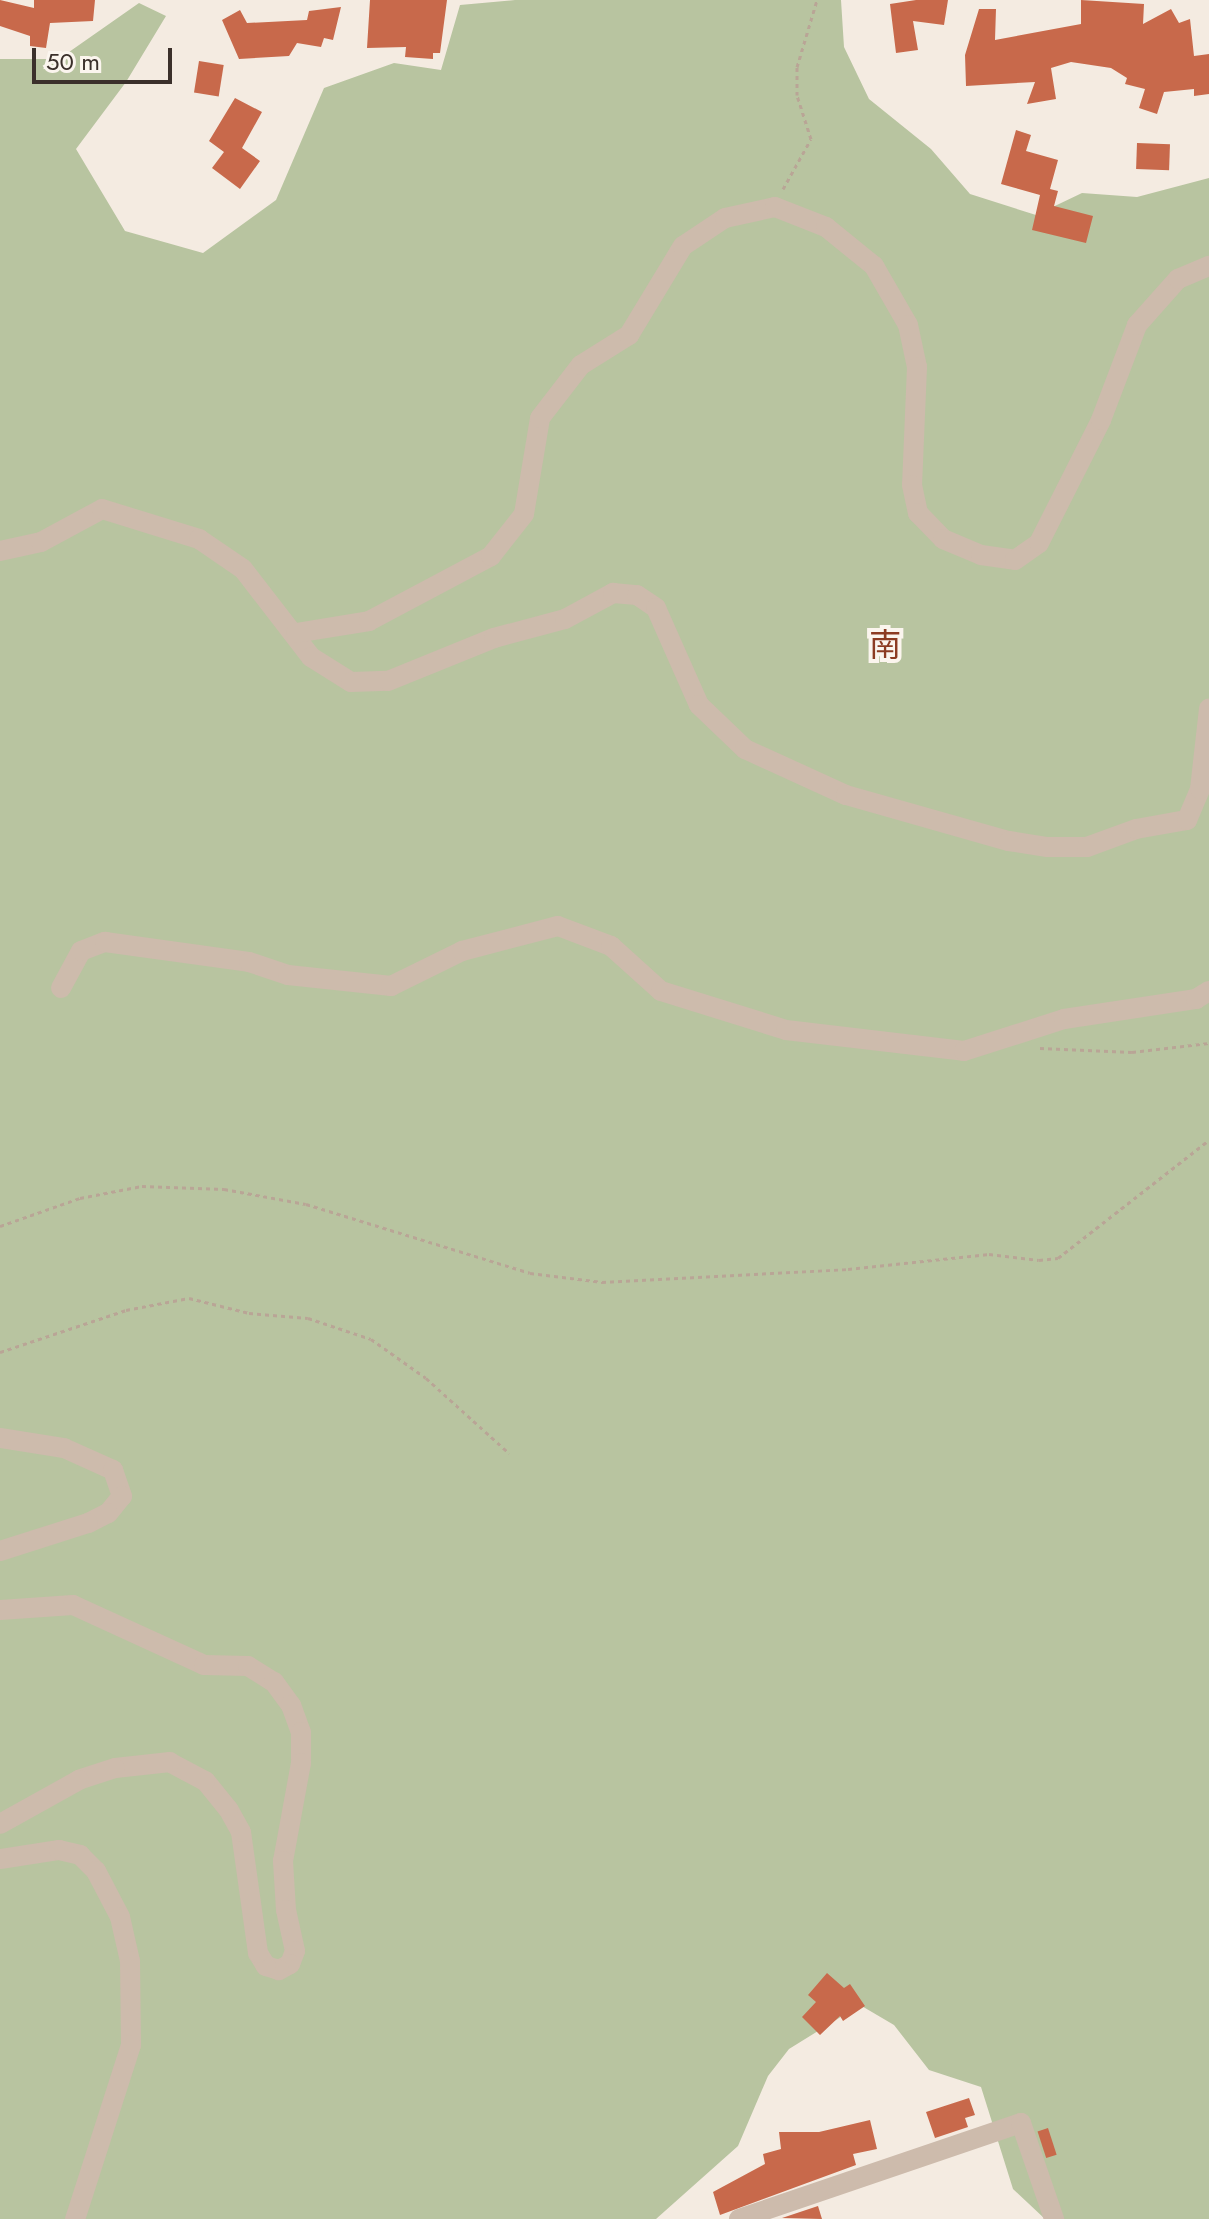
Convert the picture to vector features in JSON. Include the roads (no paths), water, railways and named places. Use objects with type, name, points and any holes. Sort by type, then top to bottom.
[{"type":"street","points":[[296,633],[369,621],[491,556],[524,514],[540,418],[581,365],[629,335],[683,246],[725,218],[775,207],[826,227],[853,246],[895,296],[908,325],[917,367],[912,485],[918,513],[943,539],[981,555],[1015,560],[1039,543],[1101,420],[1137,325],[1178,279],[1209,266]]},
{"type":"street","points":[[0,551],[41,542],[102,509],[199,539],[243,569],[269,610],[296,633],[311,657],[351,682],[388,681],[494,638],[565,619],[613,593],[637,595],[656,608],[699,705],[745,749],[846,795],[1048,847],[1087,847],[1136,829],[1187,820],[1200,789],[1209,709]]},
{"type":"street","points":[[61,988],[81,951],[105,942],[249,962],[288,975],[391,986],[462,951],[558,926],[611,946],[661,991],[786,1030],[964,1051],[1064,1019],[1196,999],[1209,991]]},
{"type":"street","points":[[0,1438],[64,1448],[113,1470],[122,1496],[108,1513],[88,1523],[0,1551]]},
{"type":"street","points":[[0,1610],[73,1605],[204,1665],[248,1666],[274,1682],[291,1705],[301,1732],[301,1763],[283,1861],[295,1951],[290,1964],[279,1970],[266,1966],[258,1953],[241,1832],[228,1809],[205,1781],[170,1762],[115,1768],[79,1780],[0,1824]]},
{"type":"street","points":[[0,1859],[59,1850],[80,1855],[96,1871],[120,1917],[130,1961],[131,2045],[75,2219]]},
{"type":"street","points":[[739,2219],[1021,2123],[1054,2219]]},
{"type":"district","name":"南","points":[[885,645]]}]
